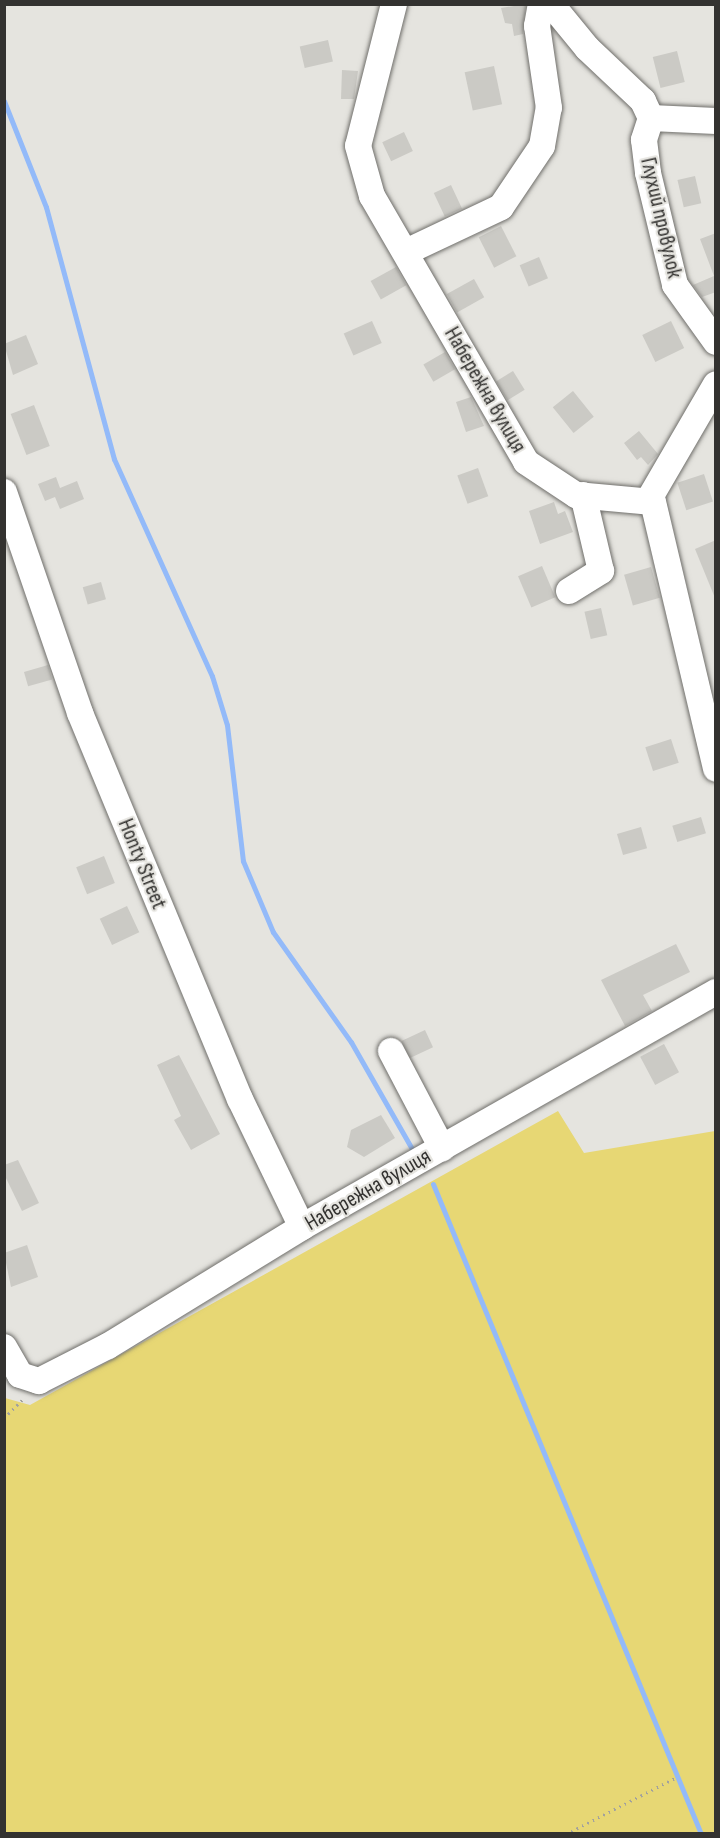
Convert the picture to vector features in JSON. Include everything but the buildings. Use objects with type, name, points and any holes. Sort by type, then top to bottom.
[{"type":"street","name":"Набережна вулиця","points":[[394,4],[358,146],[372,196],[406,252],[498,419],[526,462],[576,495],[648,501]]},
{"type":"street","points":[[406,252],[501,207],[542,146],[549,108],[537,26],[541,4]]},
{"type":"street","points":[[551,4],[587,48],[643,101],[651,118],[716,121]]},
{"type":"street","name":"Глухий провулок","points":[[651,118],[644,140],[648,173],[675,285],[716,342]]},
{"type":"street","points":[[716,384],[648,501],[653,502],[716,769]]},
{"type":"street","name":"Honty Street","points":[[4,492],[80,713],[240,1099],[302,1227]]},
{"type":"street","points":[[569,591],[602,571],[583,495]]},
{"type":"street","name":"Набережна вулиця","points":[[4,1347],[20,1375],[39,1381],[108,1346],[302,1227],[716,992]]},
{"type":"street","points":[[391,1051],[442,1148]]},
{"type":"path","points":[[566,1833],[677,1777]]},
{"type":"shaded area","points":[[558,1111],[584,1153],[715,1131],[715,1833],[5,1833],[5,1398],[30,1405]]},
{"type":"waterway","points":[[4,101],[46,207],[114,459],[212,676],[227,725],[243,861],[273,932],[351,1042],[415,1154]]},
{"type":"waterway","points":[[433,1184],[701,1834]]}]
